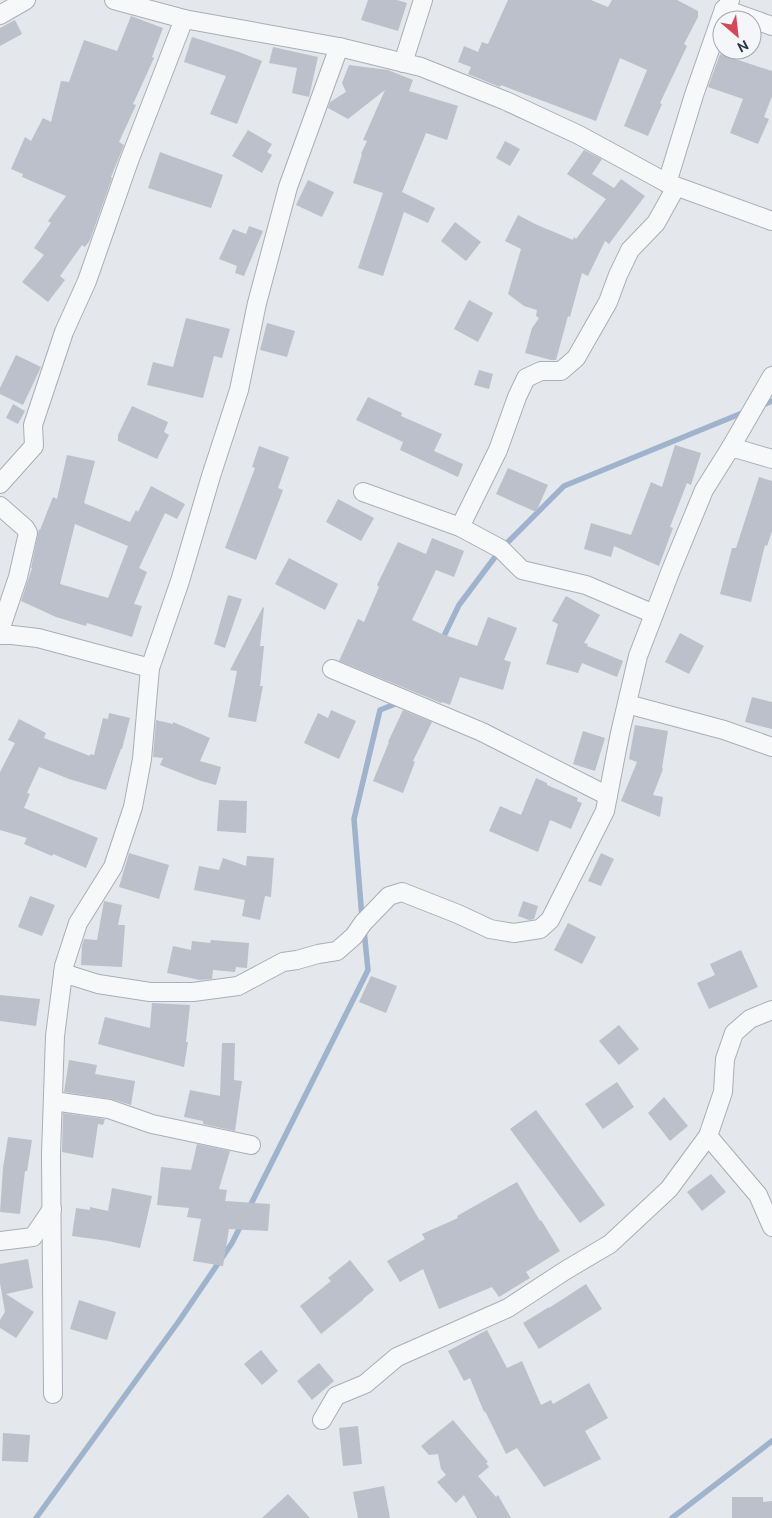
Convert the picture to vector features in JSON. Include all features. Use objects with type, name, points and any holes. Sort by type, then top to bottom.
[{"type":"street","points":[[0,15],[26,0]]},
{"type":"street","points":[[114,0],[168,7],[184,18],[339,47],[421,67],[506,101],[579,135],[671,185],[772,221]]},
{"type":"street","points":[[403,63],[423,0]]},
{"type":"street","points":[[460,527],[498,450],[526,378],[541,371],[561,371],[576,358],[608,302],[630,250],[656,223],[671,185],[694,95],[724,4],[772,26]]},
{"type":"street","points":[[0,484],[34,446],[33,425],[64,332],[87,281],[129,161],[184,18]]},
{"type":"street","points":[[53,1394],[51,1154],[54,1036],[63,973],[78,924],[113,867],[133,807],[142,760],[150,668],[180,580],[239,390],[257,303],[288,187],[339,47]]},
{"type":"street","points":[[63,973],[98,984],[150,992],[193,992],[238,986],[283,962],[337,951],[354,936],[366,919],[388,896],[402,892],[490,929],[514,933],[540,929],[550,920],[606,811],[638,656],[704,490],[772,376]]},
{"type":"street","points":[[731,447],[772,459]]},
{"type":"street","points":[[363,492],[460,527],[501,549],[522,570],[586,586],[654,614]]},
{"type":"street","points":[[0,506],[25,528],[28,533],[18,577],[0,630]]},
{"type":"street","points":[[0,635],[12,634],[38,638],[150,668]]},
{"type":"street","points":[[332,670],[482,732],[608,796]]},
{"type":"street","points":[[627,704],[724,730],[772,747]]},
{"type":"street","points":[[322,1420],[336,1396],[365,1384],[397,1357],[508,1308],[610,1244],[669,1189],[708,1136],[723,1092],[725,1059],[734,1033],[750,1019],[772,1010]]},
{"type":"street","points":[[53,1100],[109,1109],[152,1124],[251,1145]]},
{"type":"street","points":[[708,1136],[758,1195],[772,1227]]},
{"type":"street","points":[[0,1241],[33,1237],[52,1209]]},
{"type":"building","points":[[368,0],[397,0],[407,3],[398,31],[361,20]]},
{"type":"building","points":[[508,0],[591,0],[608,7],[612,0],[677,0],[698,11],[698,17],[684,44],[687,46],[660,103],[662,104],[648,136],[624,126],[647,70],[620,58],[596,121],[468,74],[471,67],[458,62],[464,46],[478,52],[482,42],[488,44]]},
{"type":"building","points":[[131,16],[163,28],[152,57],[154,58],[133,104],[136,105],[119,142],[124,145],[90,240],[85,247],[82,245],[60,276],[65,280],[48,302],[22,282],[44,255],[34,248],[51,223],[48,221],[66,196],[22,177],[23,174],[11,169],[25,137],[31,141],[43,118],[51,122],[61,81],[69,82],[84,40],[117,51]]},
{"type":"building","points":[[15,20],[22,34],[0,46],[0,28]]},
{"type":"building","points":[[192,37],[262,61],[237,124],[210,114],[226,76],[184,62]]},
{"type":"building","points":[[273,47],[318,57],[309,97],[292,93],[297,68],[269,63]]},
{"type":"building","points":[[718,60],[738,60],[772,71],[772,96],[764,117],[769,119],[758,144],[730,133],[743,99],[708,87]]},
{"type":"building","points":[[349,65],[388,70],[413,80],[409,91],[458,106],[447,140],[426,133],[402,192],[435,208],[428,223],[404,212],[383,276],[358,268],[383,193],[353,183],[361,154],[367,141],[363,140],[385,90],[348,119],[328,108],[330,102],[346,92],[342,83]]},
{"type":"building","points":[[248,130],[272,144],[267,152],[272,155],[262,173],[232,156]]},
{"type":"building","points":[[505,141],[520,149],[510,166],[496,158]]},
{"type":"building","points":[[584,150],[602,159],[592,174],[614,188],[621,179],[645,196],[609,244],[605,241],[588,276],[582,273],[556,360],[551,360],[525,353],[532,328],[539,318],[536,316],[537,310],[524,306],[508,294],[521,249],[505,241],[518,215],[573,240],[574,237],[576,239],[606,199],[567,174]]},
{"type":"building","points":[[160,152],[223,175],[211,208],[148,188]]},
{"type":"building","points":[[308,180],[334,192],[322,217],[296,205]]},
{"type":"building","points":[[455,222],[481,242],[466,261],[441,241]]},
{"type":"building","points":[[249,226],[263,231],[244,276],[235,273],[237,266],[219,259],[233,229],[246,234]]},
{"type":"building","points":[[469,300],[493,313],[478,342],[454,329]]},
{"type":"building","points":[[186,318],[230,329],[222,358],[214,356],[203,398],[147,385],[153,362],[173,367]]},
{"type":"building","points":[[267,323],[295,331],[287,357],[260,350]]},
{"type":"building","points":[[16,355],[41,367],[23,405],[0,394],[0,388]]},
{"type":"building","points":[[479,370],[493,374],[489,389],[474,385]]},
{"type":"building","points":[[368,397],[402,413],[401,416],[442,434],[434,451],[463,464],[458,477],[400,450],[403,442],[356,420]]},
{"type":"building","points":[[13,404],[25,411],[18,424],[6,418]]},
{"type":"building","points":[[132,406],[168,422],[164,432],[169,435],[157,459],[118,441],[118,435]]},
{"type":"building","points":[[675,445],[701,453],[691,485],[687,483],[670,527],[673,528],[659,566],[614,546],[611,557],[584,549],[591,523],[631,535],[651,482],[662,487]]},
{"type":"building","points":[[259,446],[289,457],[278,488],[283,490],[256,560],[225,548],[255,468],[252,467]]},
{"type":"building","points":[[67,455],[95,461],[84,503],[130,522],[136,510],[138,512],[151,486],[185,504],[177,519],[165,513],[139,568],[147,572],[134,604],[142,606],[132,637],[87,623],[86,626],[56,617],[21,601],[32,568],[39,529],[53,497],[57,499]],"holes":[[[75,524],[128,546],[108,598],[60,584]]]},
{"type":"building","points":[[508,468],[548,485],[536,512],[496,494]]},
{"type":"building","points":[[759,477],[772,481],[772,531],[767,546],[765,545],[751,602],[720,594],[732,548],[736,548]]},
{"type":"building","points":[[338,499],[374,518],[361,541],[326,522]]},
{"type":"building","points":[[432,538],[464,551],[454,577],[436,570],[412,620],[442,634],[477,646],[488,617],[517,628],[504,660],[511,662],[503,690],[460,677],[450,705],[339,661],[358,619],[364,622],[379,587],[377,585],[398,542],[426,554]]},
{"type":"building","points":[[289,558],[338,584],[325,610],[275,584]]},
{"type":"building","points":[[228,595],[242,599],[225,648],[214,644]]},
{"type":"building","points":[[566,596],[600,615],[584,643],[623,661],[617,677],[582,663],[578,673],[546,664],[558,624],[552,621]]},
{"type":"building","points":[[263,607],[260,646],[264,646],[260,686],[263,686],[256,722],[228,717],[237,671],[230,670]]},
{"type":"building","points":[[680,633],[704,646],[689,674],[665,662]]},
{"type":"building","points":[[752,697],[772,702],[772,729],[745,722]]},
{"type":"building","points":[[331,710],[356,721],[339,759],[304,743],[318,713],[328,718]]},
{"type":"building","points":[[403,710],[432,722],[413,761],[415,762],[403,793],[373,781]]},
{"type":"building","points":[[109,713],[130,718],[122,749],[106,790],[69,779],[39,767],[27,793],[30,794],[24,808],[98,838],[86,868],[24,844],[27,838],[0,830],[0,772],[15,743],[8,740],[19,719],[46,733],[44,738],[90,756],[90,754],[94,755],[103,718],[108,719]]},
{"type":"building","points":[[156,720],[173,724],[173,722],[210,738],[200,761],[221,767],[216,785],[160,765],[163,758],[153,757]]},
{"type":"building","points":[[635,725],[668,731],[663,769],[653,795],[663,797],[660,817],[621,801],[637,762],[629,759]]},
{"type":"building","points":[[583,731],[605,738],[595,771],[573,764]]},
{"type":"building","points":[[536,778],[547,783],[547,785],[578,798],[577,801],[582,803],[571,829],[550,820],[538,852],[489,831],[500,806],[521,815]]},
{"type":"building","points":[[219,800],[247,801],[246,833],[217,831]]},
{"type":"building","points":[[129,853],[169,865],[159,899],[119,887]]},
{"type":"building","points":[[601,853],[614,859],[601,886],[588,881]]},
{"type":"building","points":[[247,856],[274,858],[271,897],[265,896],[260,920],[242,916],[245,900],[194,890],[199,866],[219,870],[223,858],[246,866]]},
{"type":"building","points":[[30,896],[55,905],[42,936],[18,927]]},
{"type":"building","points":[[104,901],[122,905],[118,925],[125,925],[122,967],[81,965],[84,939],[97,940]]},
{"type":"building","points":[[523,901],[538,906],[534,919],[529,920],[518,916]]},
{"type":"building","points":[[568,923],[596,937],[582,964],[554,950]]},
{"type":"building","points":[[211,940],[249,943],[247,968],[236,967],[235,972],[213,970],[212,979],[200,980],[167,973],[173,946],[191,950],[192,941],[210,943]]},
{"type":"building","points":[[741,950],[758,987],[709,1009],[697,983],[715,975],[710,964]]},
{"type":"building","points":[[371,976],[397,986],[386,1013],[359,1002]]},
{"type":"building","points":[[0,995],[40,999],[36,1026],[0,1021]]},
{"type":"building","points":[[152,1003],[190,1005],[186,1042],[188,1042],[184,1067],[98,1044],[105,1017],[150,1028]]},
{"type":"building","points":[[619,1025],[639,1049],[619,1065],[599,1041]]},
{"type":"building","points":[[222,1043],[235,1043],[234,1080],[242,1081],[235,1131],[203,1124],[203,1121],[184,1117],[190,1090],[220,1096]]},
{"type":"building","points":[[69,1060],[97,1065],[95,1074],[135,1081],[131,1105],[111,1099],[64,1092]]},
{"type":"building","points":[[617,1082],[634,1107],[603,1129],[585,1104]]},
{"type":"building","points":[[664,1097],[688,1126],[670,1141],[648,1113]]},
{"type":"building","points":[[536,1110],[605,1205],[580,1223],[510,1129]]},
{"type":"building","points":[[63,1113],[105,1119],[103,1125],[98,1124],[93,1158],[62,1152]]},
{"type":"building","points":[[8,1137],[32,1140],[27,1171],[25,1171],[20,1214],[0,1212],[3,1168]]},
{"type":"building","points":[[197,1144],[230,1151],[219,1189],[227,1190],[225,1201],[270,1204],[268,1231],[229,1229],[223,1266],[193,1261],[201,1219],[187,1217],[189,1208],[157,1205],[161,1167],[191,1170]]},
{"type":"building","points":[[711,1174],[726,1192],[702,1211],[687,1192]]},
{"type":"building","points":[[517,1182],[560,1251],[526,1272],[530,1278],[499,1297],[492,1287],[439,1309],[423,1269],[400,1282],[387,1261],[425,1239],[422,1234],[458,1218],[457,1216]]},
{"type":"building","points":[[112,1188],[152,1196],[140,1248],[72,1236],[76,1208],[90,1210],[90,1207],[108,1211]]},
{"type":"building","points":[[28,1259],[33,1288],[6,1294],[34,1312],[16,1338],[0,1328],[0,1320],[5,1312],[0,1283],[0,1264]]},
{"type":"building","points":[[350,1260],[374,1290],[321,1334],[300,1306],[331,1281],[328,1278]]},
{"type":"building","points":[[586,1284],[602,1309],[539,1349],[523,1323]]},
{"type":"building","points":[[79,1300],[116,1312],[107,1340],[70,1329]]},
{"type":"building","points":[[487,1330],[507,1368],[522,1361],[541,1405],[551,1400],[553,1404],[589,1383],[608,1418],[585,1431],[601,1459],[544,1487],[517,1448],[506,1454],[484,1412],[470,1378],[464,1381],[448,1351]]},
{"type":"building","points":[[261,1350],[278,1371],[262,1385],[244,1364]]},
{"type":"building","points":[[319,1363],[334,1381],[312,1400],[297,1381]]},
{"type":"building","points":[[453,1420],[488,1462],[486,1463],[489,1467],[478,1476],[496,1497],[498,1495],[511,1518],[477,1518],[464,1495],[456,1503],[437,1482],[446,1475],[441,1469],[438,1454],[429,1455],[421,1446]]},
{"type":"building","points":[[358,1426],[362,1464],[343,1466],[339,1428]]},
{"type":"building","points":[[3,1433],[30,1435],[28,1462],[2,1461]]},
{"type":"building","points":[[384,1486],[390,1518],[358,1518],[353,1492]]},
{"type":"building","points":[[288,1494],[310,1518],[262,1518]]},
{"type":"building","points":[[732,1497],[763,1497],[763,1502],[772,1501],[772,1518],[732,1518]]},
{"type":"waterway","points":[[760,406],[772,401]]},
{"type":"waterway","points":[[442,640],[459,605],[501,549],[564,486],[747,411]]},
{"type":"waterway","points":[[362,918],[354,819],[380,710],[400,702]]},
{"type":"waterway","points":[[248,1210],[368,970],[364,930]]},
{"type":"waterway","points":[[36,1518],[179,1321],[232,1243],[241,1225]]},
{"type":"waterway","points":[[672,1518],[772,1441]]}]
